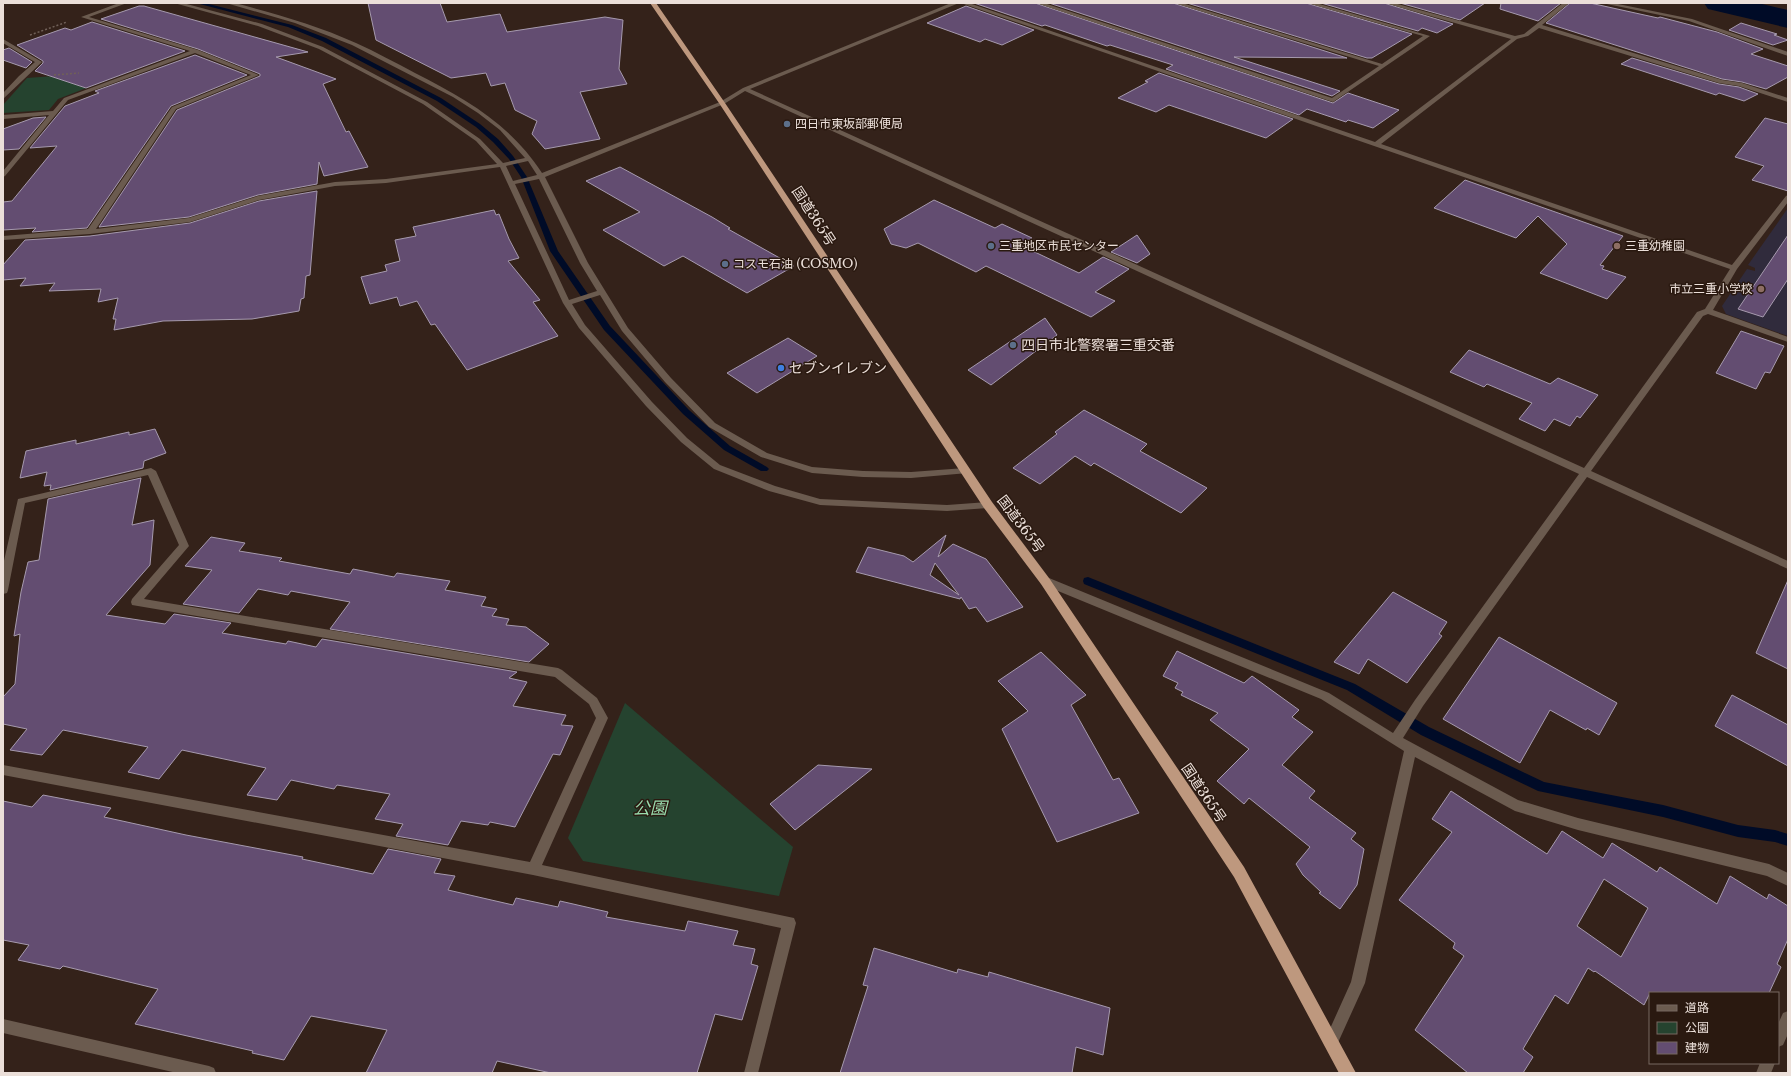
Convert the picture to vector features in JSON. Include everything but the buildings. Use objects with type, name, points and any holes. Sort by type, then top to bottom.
[{"type":"highway","name":"国道365号","points":[[653,3],[722,103],[965,471],[988,505],[1045,581],[1239,872],[1348,1073]]},
{"type":"street","points":[[84,17],[124,3]]},
{"type":"street","points":[[177,3],[266,27],[321,48],[425,103],[478,140],[502,165],[512,183],[567,303],[586,331],[648,404],[684,440],[717,467],[772,489],[820,502],[947,508],[988,505]]},
{"type":"street","points":[[229,3],[297,22],[335,36],[430,83],[480,112],[502,129],[530,159],[541,176],[584,263],[625,329],[668,380],[712,425],[764,455],[812,470],[911,475],[965,471]]},
{"type":"street","points":[[512,183],[541,176],[722,103],[746,89],[956,3]]},
{"type":"street","points":[[964,3],[1734,268]]},
{"type":"street","points":[[1039,3],[1333,100],[1427,36],[1310,3]]},
{"type":"street","points":[[1177,3],[1384,66]]},
{"type":"street","points":[[1388,3],[1515,38]]},
{"type":"street","points":[[1376,145],[1515,38],[1526,35],[1566,3]]},
{"type":"street","points":[[1605,3],[1690,20],[1788,54]]},
{"type":"street","points":[[84,17],[196,51],[256,75],[174,108],[90,232]]},
{"type":"street","points":[[1539,26],[1721,82],[1740,84],[1788,100]]},
{"type":"street","points":[[3,97],[39,62],[5,42]]},
{"type":"street","points":[[4,172],[66,99],[196,51]]},
{"type":"street","points":[[746,89],[1788,566]]},
{"type":"street","points":[[3,117],[55,113]]},
{"type":"street","points":[[3,238],[90,232],[190,220],[258,198],[335,184],[386,181],[502,165],[530,159]]},
{"type":"street","points":[[1396,738],[1419,703],[1700,314],[1708,311],[1734,268],[1788,197]]},
{"type":"street","points":[[567,303],[602,292]]},
{"type":"street","points":[[1708,311],[1788,340]]},
{"type":"street","points":[[3,590],[21,501],[151,471],[184,546],[136,602],[558,673],[593,700],[602,718],[532,869]]},
{"type":"street","points":[[1045,581],[1325,696],[1411,748],[1515,805],[1578,824],[1769,870],[1788,880]]},
{"type":"street","points":[[1331,1042],[1358,983],[1411,748]]},
{"type":"street","points":[[3,770],[532,869],[789,923],[751,1073]]},
{"type":"street","points":[[1779,1038],[1788,1018]]},
{"type":"street","points":[[3,1026],[209,1073]]},
{"type":"street","points":[[1763,1073],[1768,1064]]},
{"type":"path","points":[[5,42],[84,17]]},
{"type":"path","points":[[21,78],[85,72],[111,83]]},
{"type":"shaded area","name":"市立三重小学校","points":[[1788,208],[1788,336],[1726,314],[1722,306],[1747,269],[1755,271],[1755,268],[1748,265]]},
{"type":"green space","points":[[81,74],[102,82],[58,99],[49,110],[3,113],[3,105],[27,78]]},
{"type":"green space","name":"公園","points":[[625,703],[793,847],[779,896],[583,861],[568,838]]},
{"type":"waterway","points":[[199,3],[290,26],[324,39],[419,88],[478,125],[496,141],[511,158],[524,177],[554,251],[607,328],[686,412],[727,448],[764,469]]},
{"type":"waterway","points":[[1719,3],[1788,19]]},
{"type":"waterway","points":[[1088,581],[1351,687],[1425,731],[1542,787],[1663,811],[1738,831],[1775,836],[1788,840]]},
{"type":"place","name":"四日市東坂部郵便局","points":[[787,124]]},
{"type":"place","name":"三重地区市民センター","points":[[991,246]]},
{"type":"place","name":"三重幼稚園","points":[[1617,246]]},
{"type":"place","name":"コスモ石油 (COSMO)","points":[[725,264]]},
{"type":"place","name":"市立三重小学校","points":[[1761,289]]},
{"type":"place","name":"四日市北警察署三重交番","points":[[1013,345]]},
{"type":"place","name":"セブンイレブン","points":[[781,368]]}]
